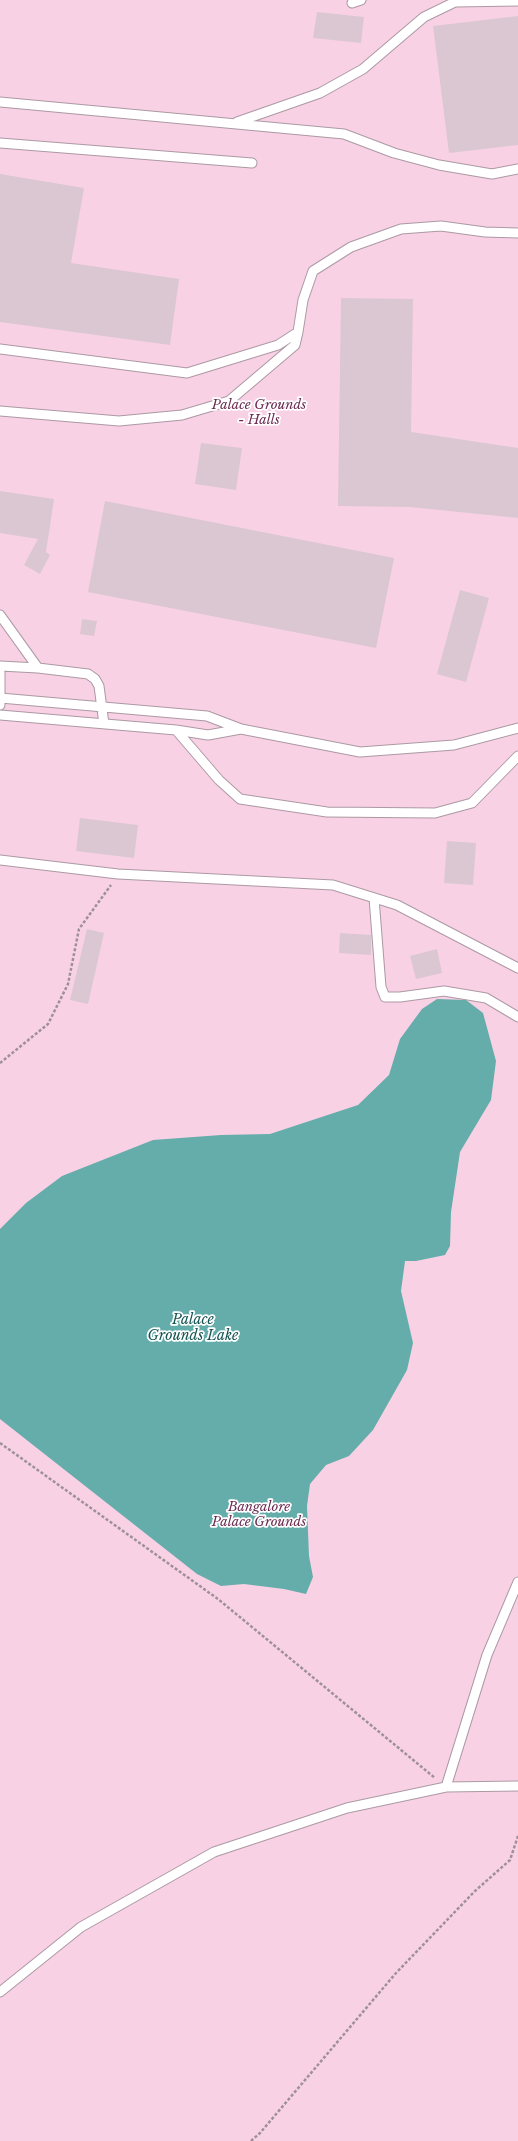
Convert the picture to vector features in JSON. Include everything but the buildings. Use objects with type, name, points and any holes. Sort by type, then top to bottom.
[{"type":"lane","points":[[233,123],[320,93],[362,69],[424,17],[455,2],[518,0]]},
{"type":"lane","points":[[0,102],[344,134],[394,153],[439,165],[492,174],[518,169]]},
{"type":"lane","points":[[0,144],[252,163]]},
{"type":"lane","points":[[0,411],[119,421],[182,415],[230,401],[295,345],[303,300],[313,271],[351,247],[407,229],[441,226],[485,232],[518,233]]},
{"type":"lane","points":[[0,348],[187,373],[278,345],[298,332]]},
{"type":"lane","points":[[0,615],[38,668]]},
{"type":"lane","points":[[0,666],[38,668],[88,674],[95,679],[99,686],[103,707],[104,724]]},
{"type":"lane","points":[[0,672],[0,701],[103,707],[207,716],[240,729],[360,752],[454,745],[518,728]]},
{"type":"lane","points":[[0,715],[176,730],[208,735],[240,729]]},
{"type":"lane","points":[[176,730],[218,780],[240,799],[327,812],[435,813],[472,803],[518,756]]},
{"type":"lane","points":[[0,860],[118,874],[333,886],[397,905],[518,968]]},
{"type":"lane","points":[[374,898],[380,987],[385,997],[400,998],[444,991],[486,998],[518,1017]]},
{"type":"lane","points":[[446,1787],[487,1655],[518,1582]]},
{"type":"lane","points":[[0,1992],[81,1927],[214,1852],[347,1808],[446,1787],[518,1786]]},
{"type":"path","points":[[0,1064],[48,1024],[68,984],[79,929],[118,874]]},
{"type":"path","points":[[0,1443],[218,1599],[446,1787]]},
{"type":"path","points":[[251,2141],[260,2133],[396,1973],[475,1892],[510,1860],[518,1836]]},
{"type":"green space","name":"Bangalore Palace Grounds","points":[[0,0],[518,0],[518,2141],[0,2141]]},
{"type":"water","name":"Palace Grounds Lake","points":[[437,999],[466,1000],[483,1013],[496,1061],[491,1100],[460,1152],[451,1212],[450,1246],[445,1255],[416,1261],[405,1261],[401,1291],[413,1343],[407,1370],[373,1430],[349,1456],[326,1465],[310,1484],[307,1506],[309,1556],[313,1577],[306,1594],[284,1589],[244,1584],[221,1586],[197,1574],[0,1419],[0,1229],[26,1203],[62,1176],[153,1140],[221,1135],[270,1134],[358,1105],[389,1075],[400,1039],[422,1009]]},
{"type":"park label","name":"Palace Grounds - Halls","points":[[259,412]]}]
